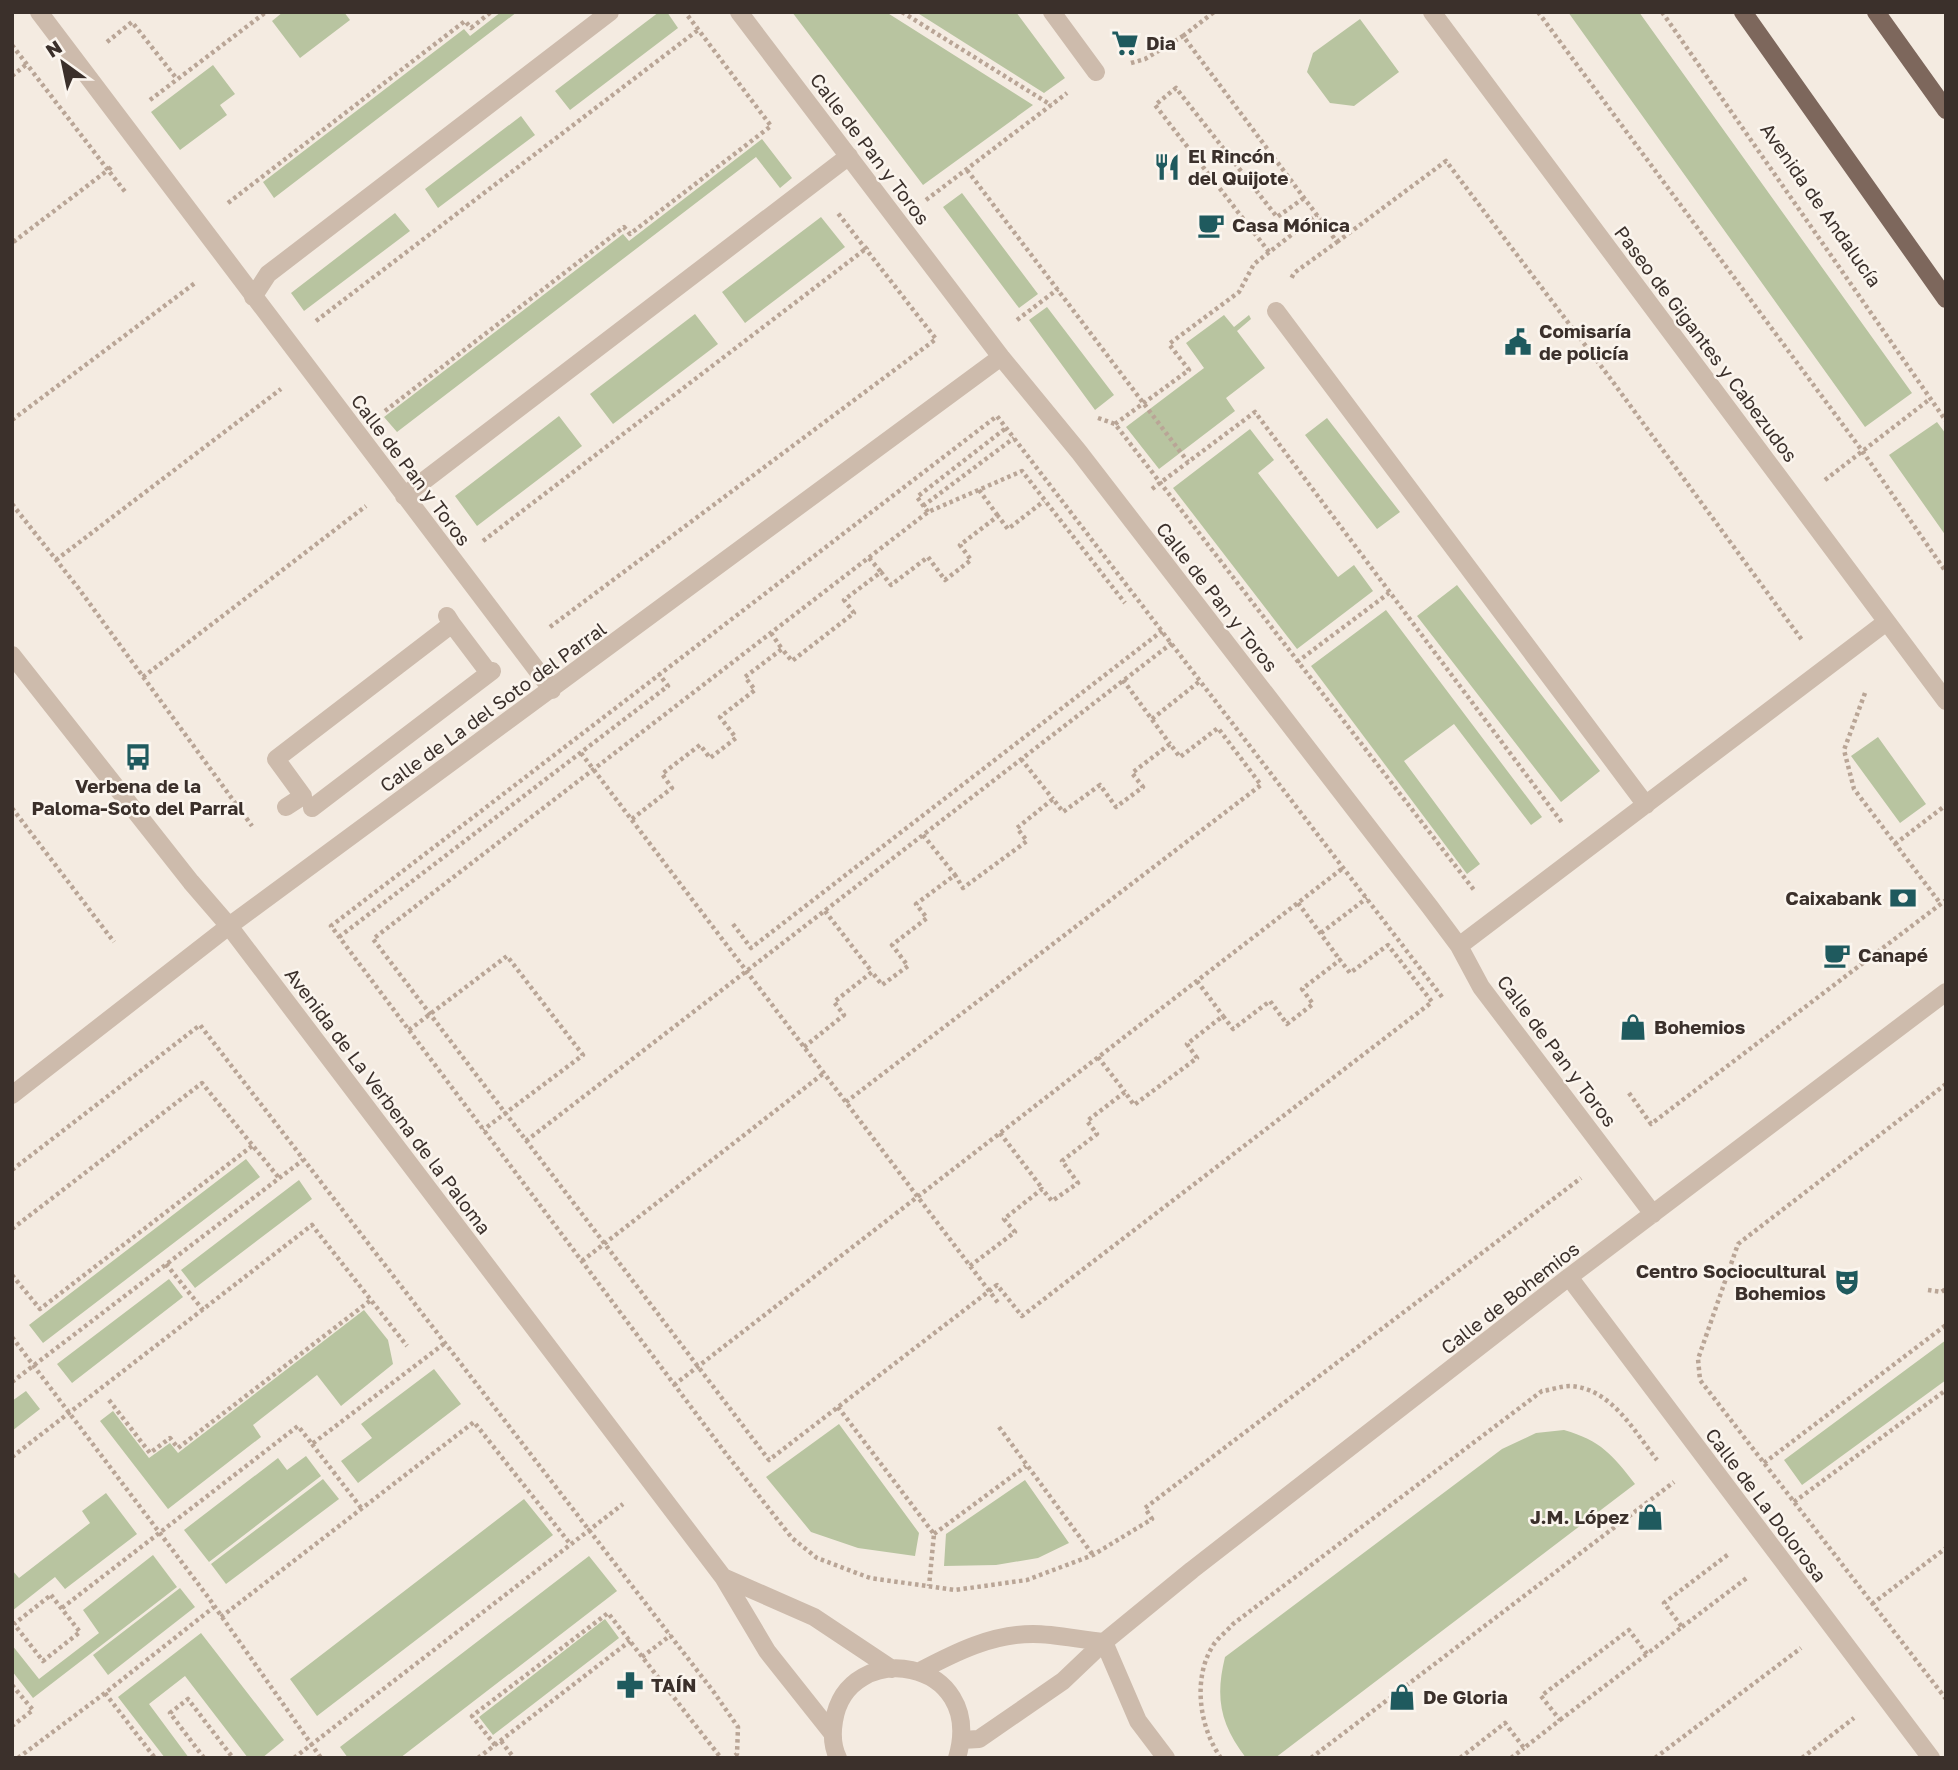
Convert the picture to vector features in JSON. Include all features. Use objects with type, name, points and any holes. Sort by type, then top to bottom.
[{"type":"main road","points":[[1743,12],[1946,299]]},
{"type":"main road","points":[[1876,12],[1946,110]]},
{"type":"street","name":"Calle de Pan y Toros","points":[[38,12],[552,690]]},
{"type":"street","points":[[253,297],[268,274],[610,12]]},
{"type":"street","name":"Calle de Pan y Toros","points":[[739,12],[1001,356],[1459,946],[1481,986],[1653,1214]]},
{"type":"street","points":[[1052,12],[1096,72]]},
{"type":"street","name":"Paseo de Gigantes y Cabezudos","points":[[1432,12],[1885,623],[1946,701]]},
{"type":"street","points":[[404,496],[849,156]]},
{"type":"street","points":[[1276,312],[1646,805]]},
{"type":"street","name":"Calle de La del Soto del Parral","points":[[12,1095],[229,926],[1001,356]]},
{"type":"street","points":[[286,807],[311,806],[491,672],[449,620],[276,759],[311,806]]},
{"type":"street","points":[[1459,946],[1885,623]]},
{"type":"street","name":"Avenida de La Verbena de la Paloma","points":[[12,654],[191,882],[229,926],[723,1577],[767,1651],[832,1733]]},
{"type":"street","name":"Calle de Bohemios","points":[[960,1749],[1003,1724],[1063,1681],[1104,1642],[1192,1570],[1569,1277],[1946,992]]},
{"type":"street","name":"Calle de La Dolorosa","points":[[1569,1277],[1931,1758]]},
{"type":"street","name":"Avenida de La Verbena de la Paloma","points":[[723,1577],[814,1617],[892,1669]]},
{"type":"street","points":[[920,1671],[989,1639],[1034,1634],[1104,1642],[1138,1721],[1166,1758]]},
{"type":"street","points":[[838,1758],[832,1733],[835,1713],[845,1694],[860,1679],[878,1670],[899,1667],[920,1671],[939,1682],[953,1698],[961,1718],[960,1749]]},
{"type":"path","points":[[142,90],[150,100],[266,12]]},
{"type":"path","points":[[200,225],[465,21],[471,28],[491,12]]},
{"type":"path","points":[[356,433],[624,226],[630,234],[771,126],[685,12]]},
{"type":"path","points":[[902,12],[1051,105]]},
{"type":"path","points":[[1096,72],[1145,59],[1182,36],[1213,12]]},
{"type":"path","points":[[1538,12],[1863,452],[1946,572]]},
{"type":"path","name":"Avenida de Andalucía","points":[[1662,12],[1946,421]]},
{"type":"path","points":[[113,53],[105,43],[132,22],[177,79]]},
{"type":"path","points":[[288,343],[698,30]]},
{"type":"path","points":[[1182,36],[1337,242]]},
{"type":"path","points":[[12,45],[108,170],[12,243]]},
{"type":"path","points":[[12,76],[27,64]]},
{"type":"path","points":[[1269,252],[1155,105],[1177,88],[1278,217],[1304,198]]},
{"type":"path","points":[[925,201],[1059,99]]},
{"type":"path","points":[[1276,312],[1294,272],[1446,161],[1802,639]]},
{"type":"path","points":[[967,170],[1188,462]]},
{"type":"path","points":[[521,649],[936,339],[836,211]]},
{"type":"path","points":[[1115,425],[1189,370],[1169,344],[1239,292],[1254,264],[1317,215]]},
{"type":"path","points":[[455,563],[899,223]]},
{"type":"path","points":[[12,420],[195,283]]},
{"type":"path","points":[[1017,320],[1058,289]]},
{"type":"path","points":[[56,560],[308,369]]},
{"type":"path","points":[[1797,501],[1930,399]]},
{"type":"path","points":[[1123,510],[1255,412],[1583,853]]},
{"type":"path","points":[[1443,998],[997,416],[331,926],[674,1385],[792,1538],[817,1558],[870,1578],[955,1590],[1016,1582],[1093,1555],[1152,1519],[1145,1508],[1582,1177]]},
{"type":"path","points":[[928,512],[916,497],[1006,428]]},
{"type":"path","points":[[923,506],[1014,438]]},
{"type":"path","points":[[1125,603],[1022,471],[928,512],[373,939],[769,1460],[997,1285],[1022,1316],[1432,1002],[1388,945],[1350,973],[1297,903]]},
{"type":"path","points":[[979,490],[1008,529],[1044,501]]},
{"type":"path","points":[[12,504],[256,830],[286,807]]},
{"type":"path","points":[[143,677],[366,506]]},
{"type":"path","points":[[869,558],[891,585],[928,558],[944,580],[971,560],[960,545],[998,516]]},
{"type":"path","points":[[771,633],[792,661],[854,613],[844,600],[881,572]]},
{"type":"path","points":[[1297,662],[1389,593]]},
{"type":"path","points":[[733,924],[751,948],[1162,631]]},
{"type":"path","points":[[526,1141],[1172,643]]},
{"type":"path","points":[[632,819],[672,788],[662,774],[700,745],[710,758],[736,738],[720,717],[755,690],[745,677],[782,649]]},
{"type":"path","points":[[339,937],[668,686],[659,674]]},
{"type":"path","points":[[846,1102],[1261,785],[1218,728],[1180,757],[1123,680]]},
{"type":"path","points":[[1152,719],[1200,681]]},
{"type":"path","points":[[1865,693],[1844,750],[1854,789],[1940,903]]},
{"type":"path","points":[[1021,759],[1063,812],[1100,785],[1116,807],[1143,787],[1132,772],[1170,744]]},
{"type":"path","points":[[581,753],[999,1304]]},
{"type":"path","points":[[923,835],[964,888],[1027,841],[1017,828],[1053,799]]},
{"type":"path","points":[[1895,844],[1946,806]]},
{"type":"path","points":[[12,808],[114,942]]},
{"type":"path","points":[[674,1385],[1343,868]]},
{"type":"path","points":[[825,911],[883,985],[908,966],[892,945],[927,918],[916,904],[955,876]]},
{"type":"path","points":[[1321,933],[1367,898]]},
{"type":"path","points":[[1629,1093],[1651,1124],[1946,900]]},
{"type":"path","points":[[409,1030],[507,956],[583,1055],[483,1130]]},
{"type":"path","points":[[1197,981],[1233,1029],[1270,1001],[1287,1024],[1313,1004],[1302,989],[1340,960]]},
{"type":"path","points":[[804,1047],[844,1016],[834,1002],[872,972]]},
{"type":"path","points":[[1098,1057],[1134,1105],[1197,1058],[1186,1044],[1223,1016]]},
{"type":"path","points":[[12,1170],[200,1025],[671,1635],[738,1727],[737,1754],[732,1758]]},
{"type":"path","points":[[582,1261],[824,1073]]},
{"type":"path","points":[[12,1229],[202,1083],[279,1178]]},
{"type":"path","points":[[1946,1084],[1738,1244],[1698,1359],[1700,1380],[1946,1699]]},
{"type":"path","points":[[1000,1133],[1052,1202],[1078,1183],[1062,1161],[1097,1134],[1087,1121],[1125,1092]]},
{"type":"path","points":[[12,1275],[40,1310],[252,1146]]},
{"type":"path","points":[[12,1382],[303,1160]]},
{"type":"path","points":[[970,1266],[1015,1232],[1004,1219],[1042,1189]]},
{"type":"path","points":[[12,1457],[312,1226],[407,1346]]},
{"type":"path","points":[[166,1264],[203,1310]]},
{"type":"path","points":[[1928,1290],[1941,1292],[1946,1289]]},
{"type":"path","points":[[109,1400],[150,1453],[170,1438],[178,1448],[371,1300]]},
{"type":"path","points":[[1763,1463],[1946,1325]]},
{"type":"path","points":[[12,1337],[214,1607],[321,1758]]},
{"type":"path","points":[[312,1444],[445,1343]]},
{"type":"path","points":[[1221,1758],[1211,1743],[1202,1712],[1204,1665],[1215,1644],[1233,1624],[1542,1391],[1569,1386],[1594,1392],[1615,1406],[1658,1461]]},
{"type":"path","points":[[1794,1502],[1946,1390]]},
{"type":"path","points":[[838,1407],[934,1534],[929,1586]]},
{"type":"path","points":[[221,1617],[474,1422],[571,1545]]},
{"type":"path","points":[[62,1608],[298,1426],[362,1509]]},
{"type":"path","points":[[999,1427],[1093,1555]]},
{"type":"path","points":[[934,1534],[1026,1466]]},
{"type":"path","points":[[1666,1471],[1682,1492]]},
{"type":"path","points":[[293,1758],[651,1482]]},
{"type":"path","points":[[1311,1758],[1674,1482]]},
{"type":"path","points":[[1722,1543],[1736,1561]]},
{"type":"path","points":[[1872,1604],[1946,1548]]},
{"type":"path","points":[[1682,1627],[1664,1603],[1730,1553]]},
{"type":"path","points":[[1742,1569],[1755,1587]]},
{"type":"path","points":[[1511,1758],[1748,1577]]},
{"type":"path","points":[[51,1595],[62,1608],[80,1632],[43,1661],[14,1624],[51,1595]]},
{"type":"path","points":[[19,1758],[214,1607]]},
{"type":"path","points":[[495,1745],[472,1716],[608,1613],[721,1758]]},
{"type":"path","points":[[1560,1720],[1541,1696],[1629,1630],[1647,1654]]},
{"type":"path","points":[[642,1657],[671,1635]]},
{"type":"path","points":[[1793,1637],[1808,1658]]},
{"type":"path","points":[[478,1758],[630,1641]]},
{"type":"path","points":[[1655,1758],[1801,1648]]},
{"type":"path","points":[[12,1685],[33,1710],[12,1726]]},
{"type":"path","points":[[105,1693],[155,1758]]},
{"type":"path","points":[[204,1758],[170,1713],[188,1699],[233,1758]]},
{"type":"path","points":[[1847,1708],[1862,1728]]},
{"type":"path","points":[[1802,1758],[1854,1718]]},
{"type":"path","points":[[1460,1758],[1505,1723],[1524,1748]]},
{"type":"path","points":[[501,1741],[514,1758]]},
{"type":"green space","points":[[283,12],[344,12],[350,20],[300,58],[272,21]]},
{"type":"green space","points":[[501,12],[517,12],[274,198],[263,182],[464,29],[470,36]]},
{"type":"green space","points":[[659,12],[667,12],[678,28],[570,110],[555,91]]},
{"type":"green space","points":[[792,12],[886,12],[1033,105],[923,185]]},
{"type":"green space","points":[[916,12],[1016,12],[1065,78],[1044,93]]},
{"type":"green space","points":[[1568,12],[1639,12],[1912,393],[1865,427]]},
{"type":"green space","points":[[1360,19],[1399,72],[1354,106],[1330,103],[1307,72],[1313,53]]},
{"type":"green space","points":[[213,65],[235,94],[220,105],[227,115],[180,150],[151,112]]},
{"type":"green space","points":[[521,116],[535,135],[438,208],[425,189]]},
{"type":"green space","points":[[762,139],[792,178],[780,188],[756,157],[397,432],[384,417],[623,234],[629,241]]},
{"type":"green space","points":[[962,193],[1038,294],[1019,308],[943,207]]},
{"type":"green space","points":[[395,213],[410,231],[304,311],[291,293]]},
{"type":"green space","points":[[821,217],[845,247],[745,323],[722,292]]},
{"type":"green space","points":[[1047,307],[1114,395],[1095,410],[1029,320]]},
{"type":"green space","points":[[695,314],[718,344],[613,424],[590,394]]},
{"type":"green space","points":[[1224,315],[1234,327],[1249,315],[1251,319],[1237,331],[1265,368],[1226,398],[1235,411],[1159,469],[1126,427],[1204,368],[1186,343]]},
{"type":"green space","points":[[559,416],[582,446],[477,526],[455,496]]},
{"type":"green space","points":[[1327,418],[1400,512],[1377,529],[1305,435]]},
{"type":"green space","points":[[1937,422],[1946,434],[1946,536],[1889,455]]},
{"type":"green space","points":[[1250,429],[1274,460],[1258,473],[1338,577],[1354,565],[1373,591],[1297,649],[1173,488]]},
{"type":"green space","points":[[1457,585],[1600,771],[1561,802],[1417,616]]},
{"type":"green space","points":[[1386,610],[1542,817],[1531,825],[1454,724],[1404,761],[1480,864],[1467,874],[1311,666]]},
{"type":"green space","points":[[1878,737],[1926,804],[1900,823],[1851,756]]},
{"type":"green space","points":[[246,1159],[260,1177],[43,1343],[29,1325]]},
{"type":"green space","points":[[299,1180],[312,1199],[195,1288],[181,1270]]},
{"type":"green space","points":[[169,1279],[183,1297],[72,1383],[57,1364]]},
{"type":"green space","points":[[364,1310],[388,1340],[393,1364],[341,1406],[317,1375],[253,1425],[261,1437],[168,1509],[100,1421],[113,1411],[149,1458],[170,1443],[178,1453]]},
{"type":"green space","points":[[1946,1340],[1946,1380],[1802,1485],[1784,1460]]},
{"type":"green space","points":[[434,1369],[461,1404],[358,1483],[341,1461],[372,1438],[361,1424]]},
{"type":"green space","points":[[26,1391],[40,1409],[12,1431],[12,1401]]},
{"type":"green space","points":[[839,1424],[919,1533],[915,1556],[858,1548],[811,1532],[766,1477]]},
{"type":"green space","points":[[1564,1430],[1605,1450],[1635,1484],[1275,1758],[1246,1758],[1230,1734],[1222,1710],[1220,1685],[1225,1657],[1502,1449],[1536,1433]]},
{"type":"green space","points":[[306,1456],[321,1476],[209,1562],[184,1530],[278,1458],[287,1470]]},
{"type":"green space","points":[[323,1479],[339,1499],[226,1584],[211,1564]]},
{"type":"green space","points":[[1025,1480],[1069,1543],[1038,1558],[996,1565],[944,1566],[946,1534]]},
{"type":"green space","points":[[106,1493],[137,1534],[65,1589],[55,1577],[12,1611],[12,1570],[19,1578],[90,1523],[82,1511]]},
{"type":"green space","points":[[524,1499],[553,1535],[317,1716],[290,1679]]},
{"type":"green space","points":[[153,1555],[177,1587],[33,1698],[12,1671],[12,1645],[39,1679],[99,1633],[83,1610]]},
{"type":"green space","points":[[589,1556],[617,1591],[400,1758],[348,1758],[340,1747]]},
{"type":"green space","points":[[180,1588],[195,1607],[108,1675],[93,1655]]},
{"type":"green space","points":[[605,1619],[619,1638],[493,1735],[479,1717]]},
{"type":"green space","points":[[201,1633],[284,1740],[262,1758],[248,1758],[185,1676],[149,1704],[189,1758],[165,1758],[118,1697]]},
{"type":"place","name":"Dia","points":[[1125,43]]},
{"type":"place","name":"El Rincón del Quijote","points":[[1167,167]]},
{"type":"place","name":"Casa Mónica","points":[[1211,225]]},
{"type":"place","name":"Comisaría de policía","points":[[1518,342]]},
{"type":"place","name":"Verbena de la Paloma-Soto del Parral","points":[[138,757]]},
{"type":"place","name":"Caixabank","points":[[1903,898]]},
{"type":"place","name":"Canapé","points":[[1837,955]]},
{"type":"place","name":"Bohemios","points":[[1633,1027]]},
{"type":"place","name":"Centro Sociocultural Bohemios","points":[[1847,1282]]},
{"type":"place","name":"J.M. López","points":[[1650,1517]]},
{"type":"place","name":"TAÍN","points":[[630,1685]]},
{"type":"place","name":"De Gloria","points":[[1402,1697]]}]
